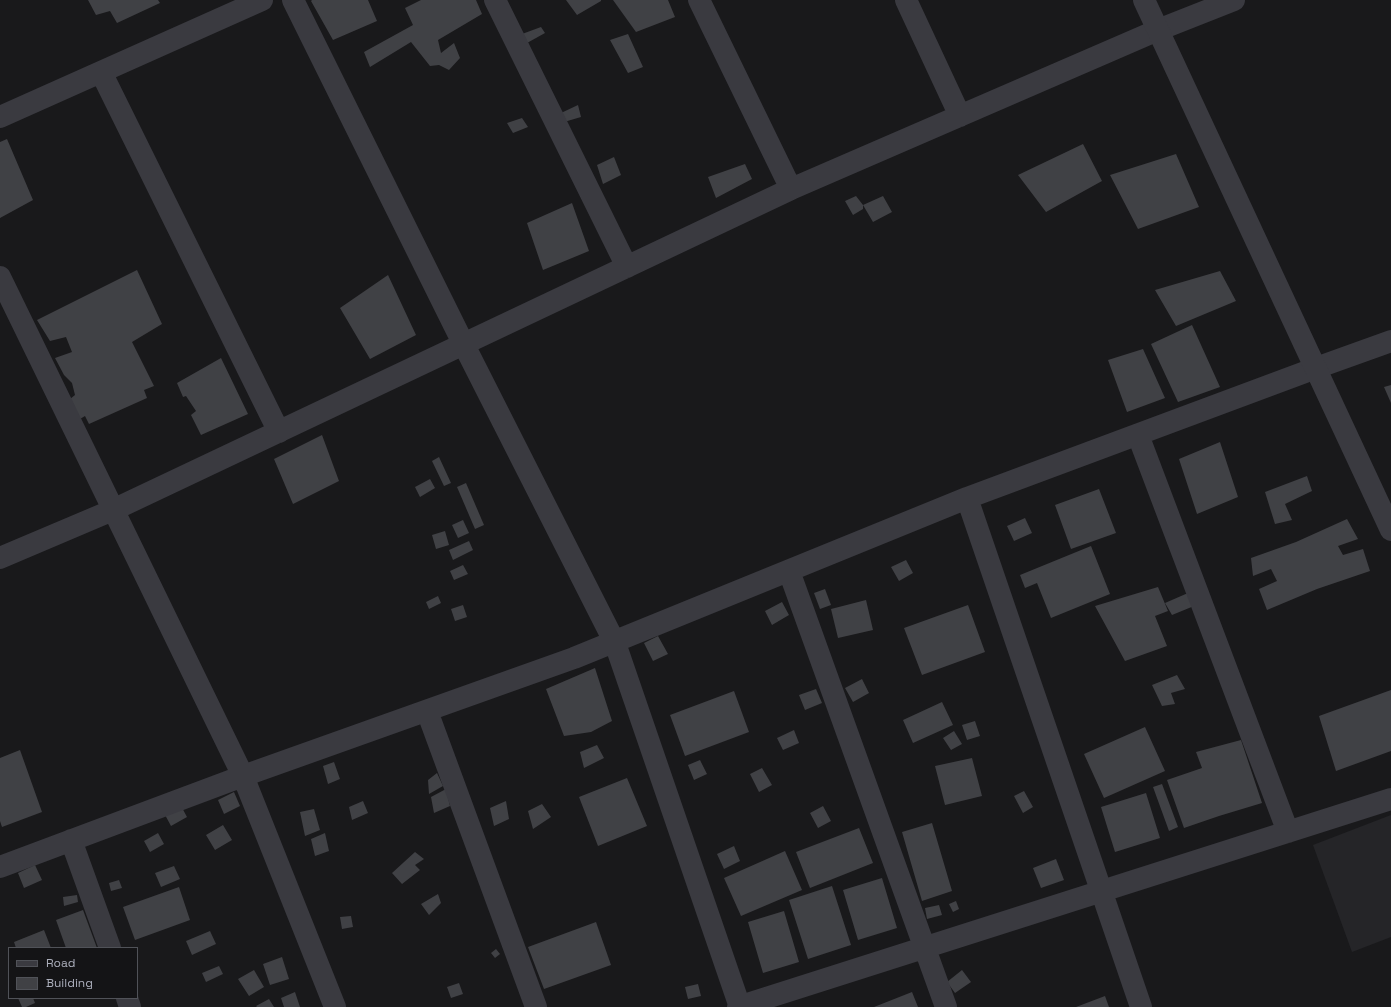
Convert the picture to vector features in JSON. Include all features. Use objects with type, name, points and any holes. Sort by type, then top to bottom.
[{"type":"street","points":[[0,116],[262,0]]},
{"type":"street","points":[[293,0],[464,345],[615,643],[740,1007],[1391,799]]},
{"type":"street","points":[[495,0],[627,267]]},
{"type":"street","points":[[700,0],[791,189]]},
{"type":"street","points":[[906,0],[960,116]]},
{"type":"street","points":[[1144,0],[1391,530]]},
{"type":"street","points":[[0,558],[113,510],[791,189],[1158,30],[1234,0]]},
{"type":"street","points":[[101,72],[278,432]]},
{"type":"street","points":[[0,277],[243,776],[335,1007]]},
{"type":"street","points":[[0,867],[243,776],[615,643],[967,498],[1391,341]]},
{"type":"street","points":[[1138,435],[1288,832]]},
{"type":"street","points":[[967,498],[1141,1007]]},
{"type":"street","points":[[789,571],[946,1007]]},
{"type":"street","points":[[427,711],[536,1007]]},
{"type":"street","points":[[72,840],[110,947]]},
{"type":"shaded area","points":[[1391,815],[1391,937],[1352,952],[1313,845]]},
{"type":"building","points":[[88,0],[158,0],[160,3],[117,23],[110,11],[96,15]]},
{"type":"building","points":[[368,0],[377,21],[333,40],[311,1]]},
{"type":"building","points":[[421,0],[476,0],[482,14],[438,40],[441,53],[454,43],[460,58],[449,70],[439,65],[430,66],[411,42],[370,67],[364,52],[413,25],[405,8]]},
{"type":"building","points":[[566,0],[601,0],[601,1],[577,15]]},
{"type":"building","points":[[613,0],[668,0],[675,17],[636,32]]},
{"type":"building","points":[[541,27],[545,33],[527,43],[522,34]]},
{"type":"building","points":[[628,34],[643,67],[628,73],[610,40]]},
{"type":"building","points":[[578,105],[581,117],[564,122],[561,113]]},
{"type":"building","points":[[522,118],[528,127],[513,133],[507,123]]},
{"type":"building","points":[[7,139],[33,200],[0,218],[0,142]]},
{"type":"building","points":[[1083,144],[1102,181],[1046,212],[1018,175]]},
{"type":"building","points":[[1176,154],[1199,207],[1138,229],[1110,175]]},
{"type":"building","points":[[614,157],[621,175],[603,184],[597,165]]},
{"type":"building","points":[[745,164],[752,179],[716,198],[708,177]]},
{"type":"building","points":[[856,196],[863,205],[863,209],[853,215],[845,201]]},
{"type":"building","points":[[883,196],[892,212],[873,222],[863,205]]},
{"type":"building","points":[[572,203],[589,251],[543,270],[527,223]]},
{"type":"building","points":[[137,270],[162,324],[132,342],[154,386],[144,390],[147,398],[89,424],[85,416],[80,419],[70,399],[75,395],[72,383],[64,375],[55,358],[72,352],[66,337],[50,341],[37,320]]},
{"type":"building","points":[[1220,271],[1236,301],[1176,326],[1155,290]]},
{"type":"building","points":[[388,275],[416,335],[370,359],[340,308]]},
{"type":"building","points":[[1192,325],[1220,387],[1178,402],[1151,344]]},
{"type":"building","points":[[1143,349],[1165,398],[1127,412],[1108,360]]},
{"type":"building","points":[[221,358],[248,414],[201,435],[191,415],[196,411],[186,396],[183,397],[177,383]]},
{"type":"building","points":[[1391,385],[1391,403],[1384,387]]},
{"type":"building","points":[[322,435],[339,481],[293,504],[274,459]]},
{"type":"building","points":[[1220,442],[1238,497],[1197,514],[1179,459]]},
{"type":"building","points":[[439,457],[451,483],[444,486],[432,461]]},
{"type":"building","points":[[1307,476],[1312,491],[1285,504],[1292,520],[1275,524],[1265,492]]},
{"type":"building","points":[[430,479],[435,488],[420,497],[415,487]]},
{"type":"building","points":[[466,483],[484,525],[475,529],[457,487]]},
{"type":"building","points":[[1099,489],[1116,533],[1071,549],[1055,505]]},
{"type":"building","points":[[1025,518],[1032,533],[1014,541],[1007,526]]},
{"type":"building","points":[[1347,519],[1358,539],[1338,546],[1343,555],[1363,549],[1370,571],[1317,589],[1267,610],[1259,589],[1277,581],[1271,569],[1253,576],[1251,558],[1296,542]]},
{"type":"building","points":[[463,520],[469,533],[458,538],[452,525]]},
{"type":"building","points":[[445,531],[449,545],[436,549],[432,535]]},
{"type":"building","points":[[469,541],[473,550],[453,560],[449,550]]},
{"type":"building","points":[[1091,546],[1110,594],[1051,618],[1037,583],[1025,588],[1020,575]]},
{"type":"building","points":[[906,560],[913,573],[899,581],[891,567]]},
{"type":"building","points":[[463,565],[468,574],[454,580],[450,571]]},
{"type":"building","points":[[1158,587],[1168,611],[1155,616],[1167,646],[1125,661],[1095,606]]},
{"type":"building","points":[[825,589],[831,605],[820,609],[814,593]]},
{"type":"building","points":[[1188,593],[1194,606],[1172,615],[1165,603]]},
{"type":"building","points":[[438,596],[441,603],[429,609],[426,602]]},
{"type":"building","points":[[866,600],[873,630],[838,638],[831,609]]},
{"type":"building","points":[[782,602],[789,615],[772,625],[765,611]]},
{"type":"building","points":[[463,605],[467,617],[455,621],[451,609]]},
{"type":"building","points":[[968,605],[985,652],[922,675],[904,628]]},
{"type":"building","points":[[658,636],[668,654],[653,661],[644,643]]},
{"type":"building","points":[[595,668],[612,721],[591,732],[564,736],[546,689]]},
{"type":"building","points":[[1177,675],[1185,689],[1171,693],[1175,704],[1162,706],[1152,685]]},
{"type":"building","points":[[862,679],[869,693],[853,702],[845,688]]},
{"type":"building","points":[[816,689],[822,703],[805,710],[799,695]]},
{"type":"building","points":[[1391,690],[1391,751],[1336,771],[1319,716]]},
{"type":"building","points":[[734,691],[749,732],[685,756],[670,715]]},
{"type":"building","points":[[942,702],[953,725],[913,743],[903,720]]},
{"type":"building","points":[[975,721],[980,736],[967,740],[962,725]]},
{"type":"building","points":[[1145,727],[1165,771],[1104,798],[1084,754]]},
{"type":"building","points":[[794,730],[799,743],[783,750],[777,738]]},
{"type":"building","points":[[954,731],[962,744],[951,750],[943,738]]},
{"type":"building","points":[[1241,740],[1262,803],[1184,828],[1167,780],[1202,768],[1196,752]]},
{"type":"building","points":[[597,745],[604,758],[584,768],[580,752]]},
{"type":"building","points":[[20,750],[42,812],[2,827],[0,821],[0,758]]},
{"type":"building","points":[[972,758],[982,796],[945,805],[935,766]]},
{"type":"building","points":[[700,760],[707,774],[694,780],[688,765]]},
{"type":"building","points":[[334,762],[340,779],[328,784],[323,766]]},
{"type":"building","points":[[762,768],[772,785],[759,792],[750,774]]},
{"type":"building","points":[[437,773],[443,786],[429,794],[428,780]]},
{"type":"building","points":[[627,778],[647,826],[598,846],[579,797]]},
{"type":"building","points":[[1162,784],[1178,827],[1169,831],[1153,787]]},
{"type":"building","points":[[446,789],[450,806],[434,813],[431,797]]},
{"type":"building","points":[[1024,791],[1033,807],[1023,813],[1014,796]]},
{"type":"building","points":[[234,792],[240,806],[224,814],[218,800]]},
{"type":"building","points":[[1146,793],[1160,838],[1115,852],[1101,807]]},
{"type":"building","points":[[363,801],[368,813],[352,820],[349,807]]},
{"type":"building","points":[[506,801],[509,819],[494,826],[490,808]]},
{"type":"building","points":[[180,804],[187,817],[171,826],[164,813]]},
{"type":"building","points":[[542,804],[551,817],[533,829],[528,811]]},
{"type":"building","points":[[823,806],[831,821],[818,828],[810,813]]},
{"type":"building","points":[[314,809],[320,830],[305,836],[300,812]]},
{"type":"building","points":[[932,823],[952,891],[922,901],[902,832]]},
{"type":"building","points":[[223,825],[232,840],[215,850],[206,835]]},
{"type":"building","points":[[859,828],[873,863],[810,888],[796,852]]},
{"type":"building","points":[[158,833],[164,844],[150,852],[144,841]]},
{"type":"building","points":[[325,833],[329,851],[315,856],[311,839]]},
{"type":"building","points":[[734,846],[740,861],[724,869],[717,854]]},
{"type":"building","points":[[785,851],[802,890],[741,916],[724,878]]},
{"type":"building","points":[[415,852],[424,859],[415,865],[420,870],[402,884],[392,873]]},
{"type":"building","points":[[1056,859],[1064,880],[1041,888],[1033,868]]},
{"type":"building","points":[[35,865],[42,880],[24,888],[18,873]]},
{"type":"building","points":[[174,866],[180,879],[161,887],[155,873]]},
{"type":"building","points":[[882,878],[897,928],[858,940],[843,890]]},
{"type":"building","points":[[119,880],[122,888],[111,891],[109,883]]},
{"type":"building","points":[[832,886],[851,945],[808,959],[789,900]]},
{"type":"building","points":[[179,887],[190,920],[135,940],[123,907]]},
{"type":"building","points":[[438,894],[441,903],[429,915],[421,904]]},
{"type":"building","points":[[77,895],[78,902],[64,906],[63,897]]},
{"type":"building","points":[[956,901],[959,909],[953,912],[949,904]]},
{"type":"building","points":[[939,905],[942,915],[927,919],[925,908]]},
{"type":"building","points":[[83,910],[97,947],[66,947],[56,920]]},
{"type":"building","points":[[784,911],[799,962],[763,973],[748,922]]},
{"type":"building","points":[[351,916],[353,927],[342,929],[340,917]]},
{"type":"building","points":[[596,922],[611,965],[544,989],[528,947]]},
{"type":"building","points":[[44,930],[51,947],[16,947],[14,942]]},
{"type":"building","points":[[210,931],[216,944],[192,955],[186,941]]},
{"type":"building","points":[[496,949],[500,954],[495,958],[491,953]]},
{"type":"building","points":[[282,957],[289,979],[270,985],[263,964]]},
{"type":"building","points":[[219,966],[223,974],[206,982],[202,973]]},
{"type":"building","points":[[254,970],[264,987],[249,996],[238,979]]},
{"type":"building","points":[[962,970],[971,982],[955,993],[947,982]]},
{"type":"building","points":[[459,983],[463,994],[451,998],[447,987]]},
{"type":"building","points":[[698,984],[701,996],[688,999],[685,987]]},
{"type":"building","points":[[295,992],[300,1007],[284,1007],[281,998]]},
{"type":"building","points":[[912,992],[918,1007],[874,1007]]},
{"type":"building","points":[[1105,996],[1109,1007],[1076,1007]]},
{"type":"building","points":[[18,999],[33,999],[35,1003],[22,1007]]},
{"type":"building","points":[[269,999],[274,1007],[256,1006]]}]
